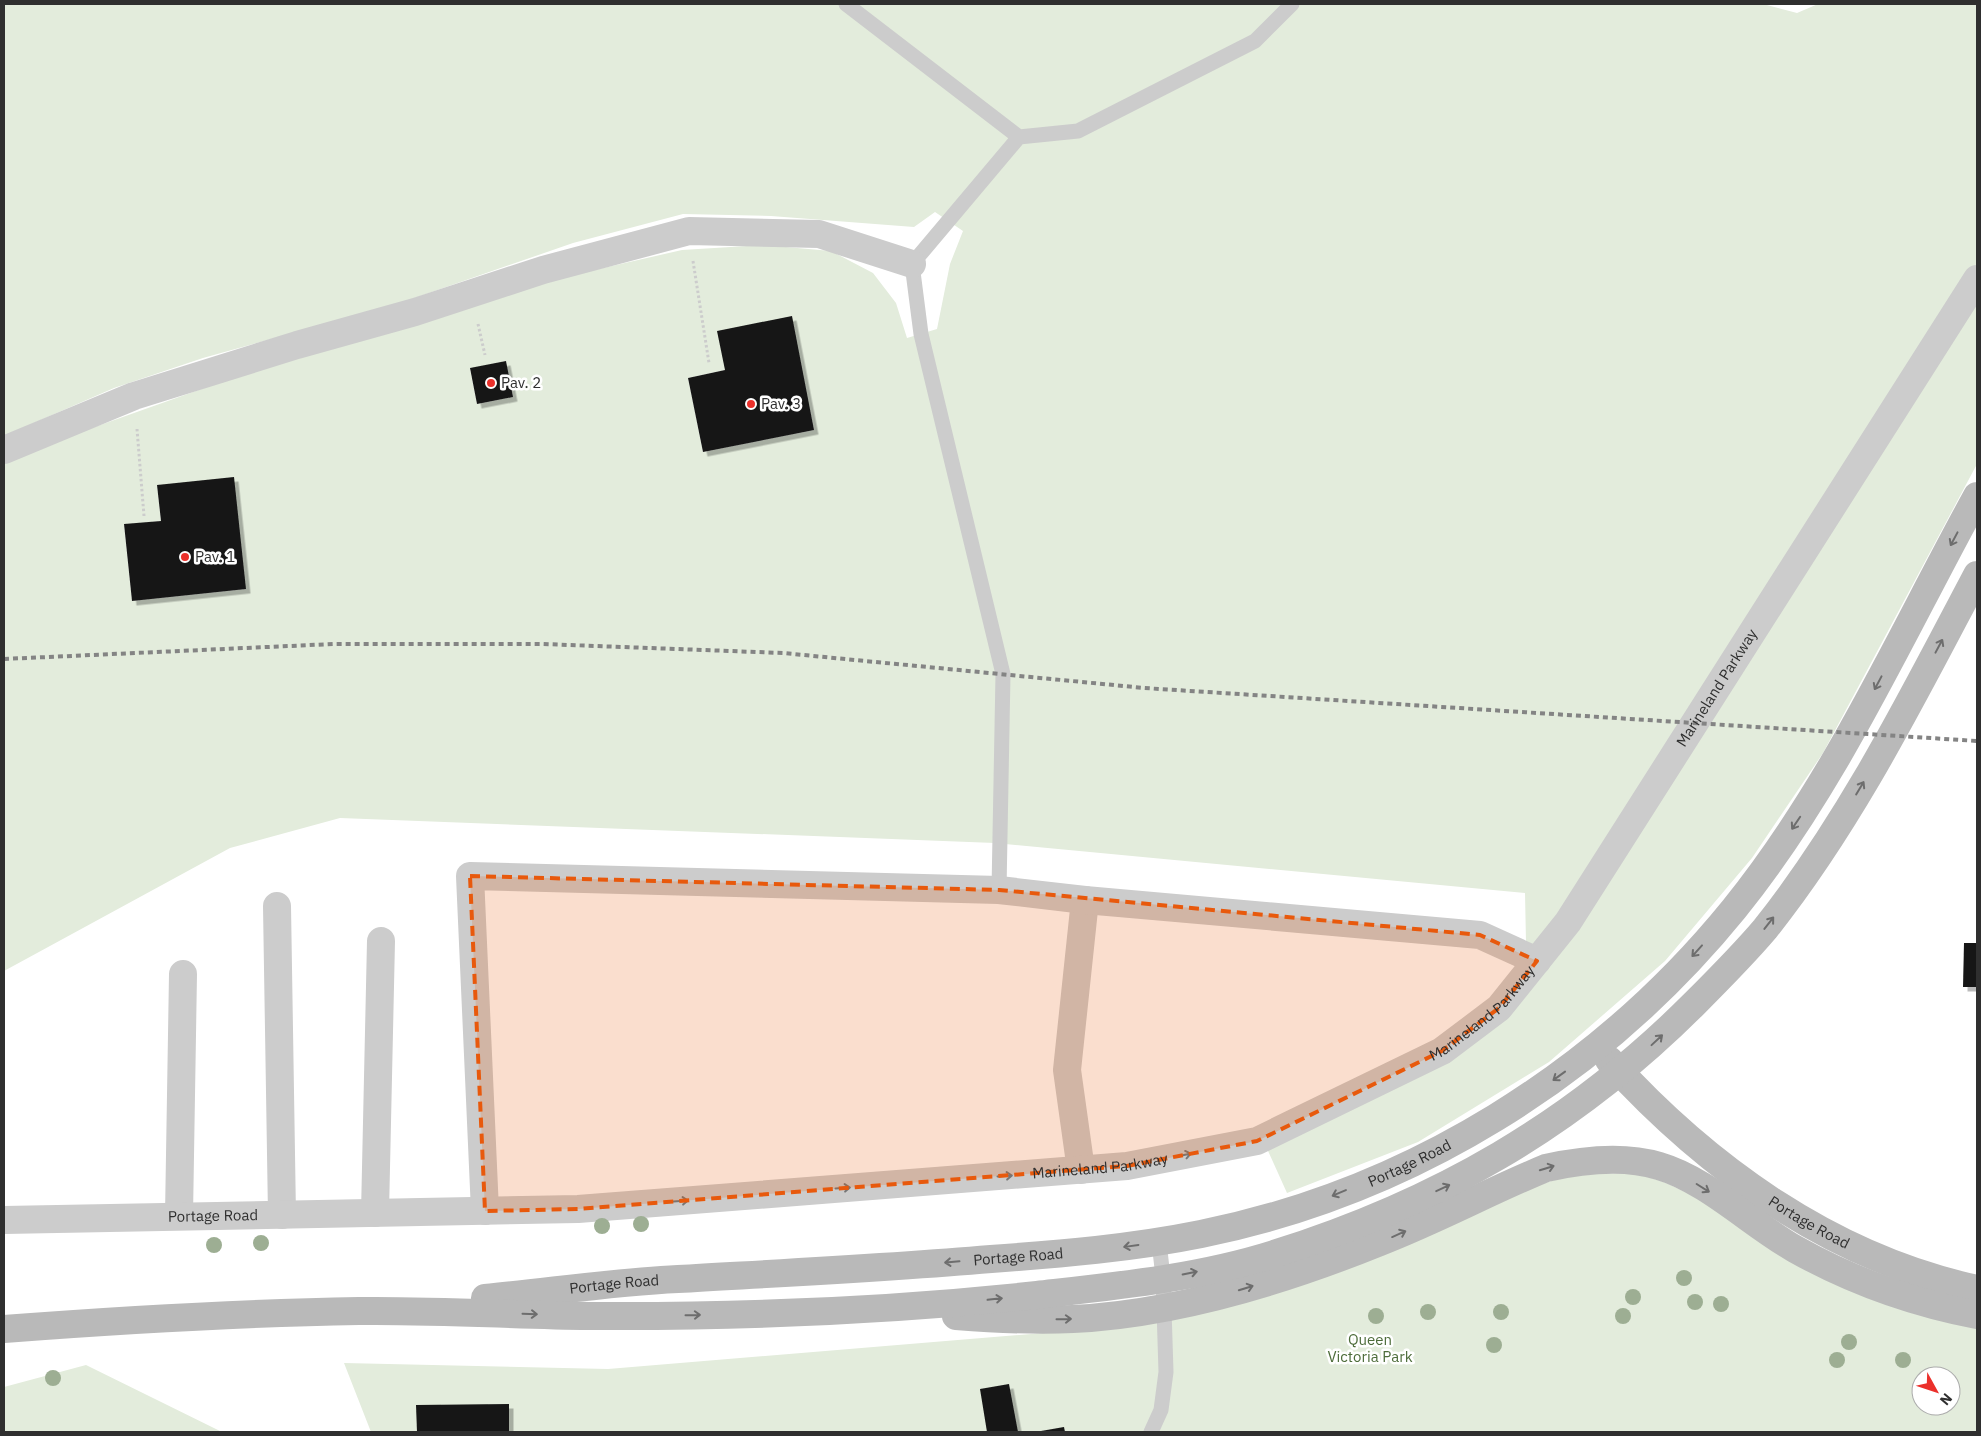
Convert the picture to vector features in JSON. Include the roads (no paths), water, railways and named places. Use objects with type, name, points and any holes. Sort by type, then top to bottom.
[{"type":"main road","points":[[1597,1046],[1660,990],[1693,956],[1734,908],[1771,860],[1851,733],[1977,496]]},
{"type":"main road","points":[[1620,1072],[1724,974],[1762,932],[1801,882],[1832,836],[1866,778],[1977,575]]},
{"type":"main road","name":"Portage Road","points":[[4,1329],[187,1318],[359,1311],[673,1279],[902,1266],[1106,1249],[1159,1242],[1222,1229],[1278,1214],[1324,1199],[1392,1172],[1433,1153],[1505,1112],[1544,1087],[1597,1046],[1663,1116],[1706,1153],[1766,1198],[1845,1244],[1914,1272],[1977,1289]]},
{"type":"main road","name":"Portage Road","points":[[359,1311],[597,1316],[858,1310],[1003,1298],[1113,1286],[1163,1277],[1267,1256],[1336,1233],[1406,1205],[1449,1185],[1503,1154],[1570,1111],[1620,1072]]},
{"type":"main road","points":[[858,1310],[1020,1320],[1074,1319],[1164,1307],[1232,1292],[1343,1256],[1390,1238],[1546,1168],[1567,1163],[1633,1160],[1660,1166],[1680,1175],[1764,1231],[1857,1280],[1911,1299],[1977,1315]]},
{"type":"street","points":[[4,450],[134,396],[297,345],[415,312],[543,270],[689,231],[819,234],[912,264]]},
{"type":"street","name":"Marineland Parkway","points":[[632,1205],[1127,1166],[1257,1141],[1442,1051],[1499,1008],[1568,922],[1977,279]]},
{"type":"street","points":[[485,1211],[470,876],[999,890],[1086,900],[1480,935],[1538,961]]},
{"type":"street","points":[[1081,1170],[1067,1070],[1086,900]]},
{"type":"street","points":[[277,906],[282,1214]]},
{"type":"street","points":[[375,1213],[381,941]]},
{"type":"street","points":[[179,1216],[183,974]]},
{"type":"street","name":"Portage Road","points":[[4,1220],[578,1209],[632,1205]]},
{"type":"lane","points":[[846,4],[1020,137],[1078,131],[1255,42],[1292,4]]},
{"type":"lane","points":[[999,890],[1003,674],[920,334],[912,264],[1020,137]]},
{"type":"lane","points":[[1151,1432],[1161,1410],[1166,1372],[1163,1277],[1159,1242]]},
{"type":"railway","points":[[4,659],[333,644],[543,644],[783,653],[1144,688],[1977,741]]},
{"type":"place","name":"Pav. 2","points":[[491,383]]},
{"type":"place","name":"Pav. 3","points":[[751,404]]},
{"type":"place","name":"Pav. 1","points":[[185,557]]},
{"type":"park label","name":"Queen Victoria Park","points":[[1370,1348]]}]
